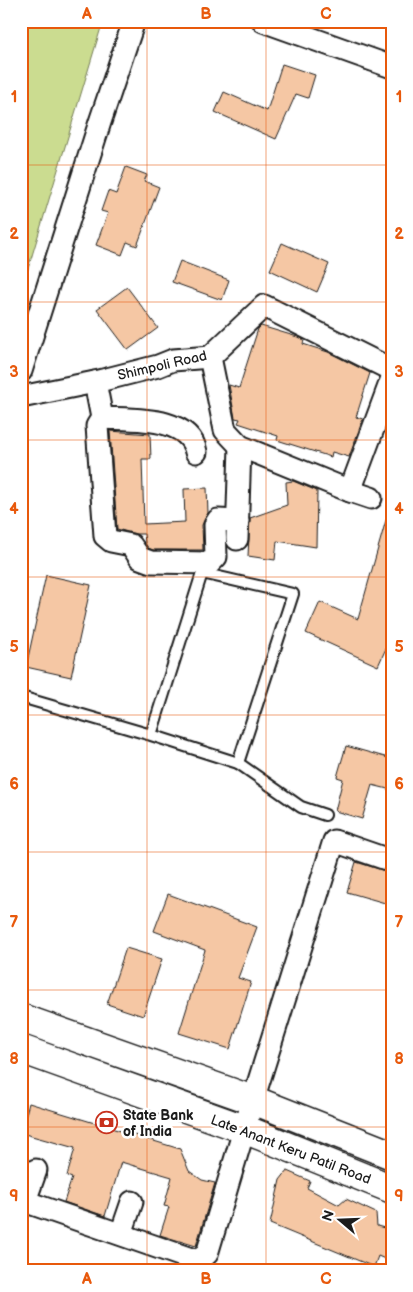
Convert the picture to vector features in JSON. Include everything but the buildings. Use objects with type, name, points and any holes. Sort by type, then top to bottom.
[{"type":"street","points":[[21,371],[134,21]]},
{"type":"street","points":[[263,21],[392,67]]},
{"type":"street","name":"Shimpoli Road","points":[[21,397],[94,382],[158,366],[173,360],[210,357],[264,306],[392,370]]},
{"type":"street","points":[[210,357],[225,430],[240,446],[371,498]]},
{"type":"street","points":[[350,491],[392,378]]},
{"type":"street","points":[[94,382],[102,418],[96,426],[105,536],[111,541],[131,545],[140,558],[151,562],[210,563],[216,558],[215,525],[218,520],[237,530],[240,446]]},
{"type":"street","points":[[102,418],[153,421],[166,424],[183,431],[194,442],[196,452]]},
{"type":"street","points":[[36,1170],[23,1200],[197,1261],[207,1254],[334,841],[392,861]]},
{"type":"street","points":[[21,1018],[253,1100],[392,1155]]},
{"type":"street","name":"Late Anant Keru Patil Road","points":[[21,1049],[244,1129],[392,1189]]},
{"type":"street","points":[[121,1234],[132,1202]]},
{"type":"lane","points":[[151,735],[202,573],[293,594],[238,763]]},
{"type":"lane","points":[[21,697],[238,763],[301,807],[325,815]]},
{"type":"green space","points":[[21,21],[103,21],[21,292]]},
{"type":"place","name":"State Bank of India","points":[[107,1123]]}]
